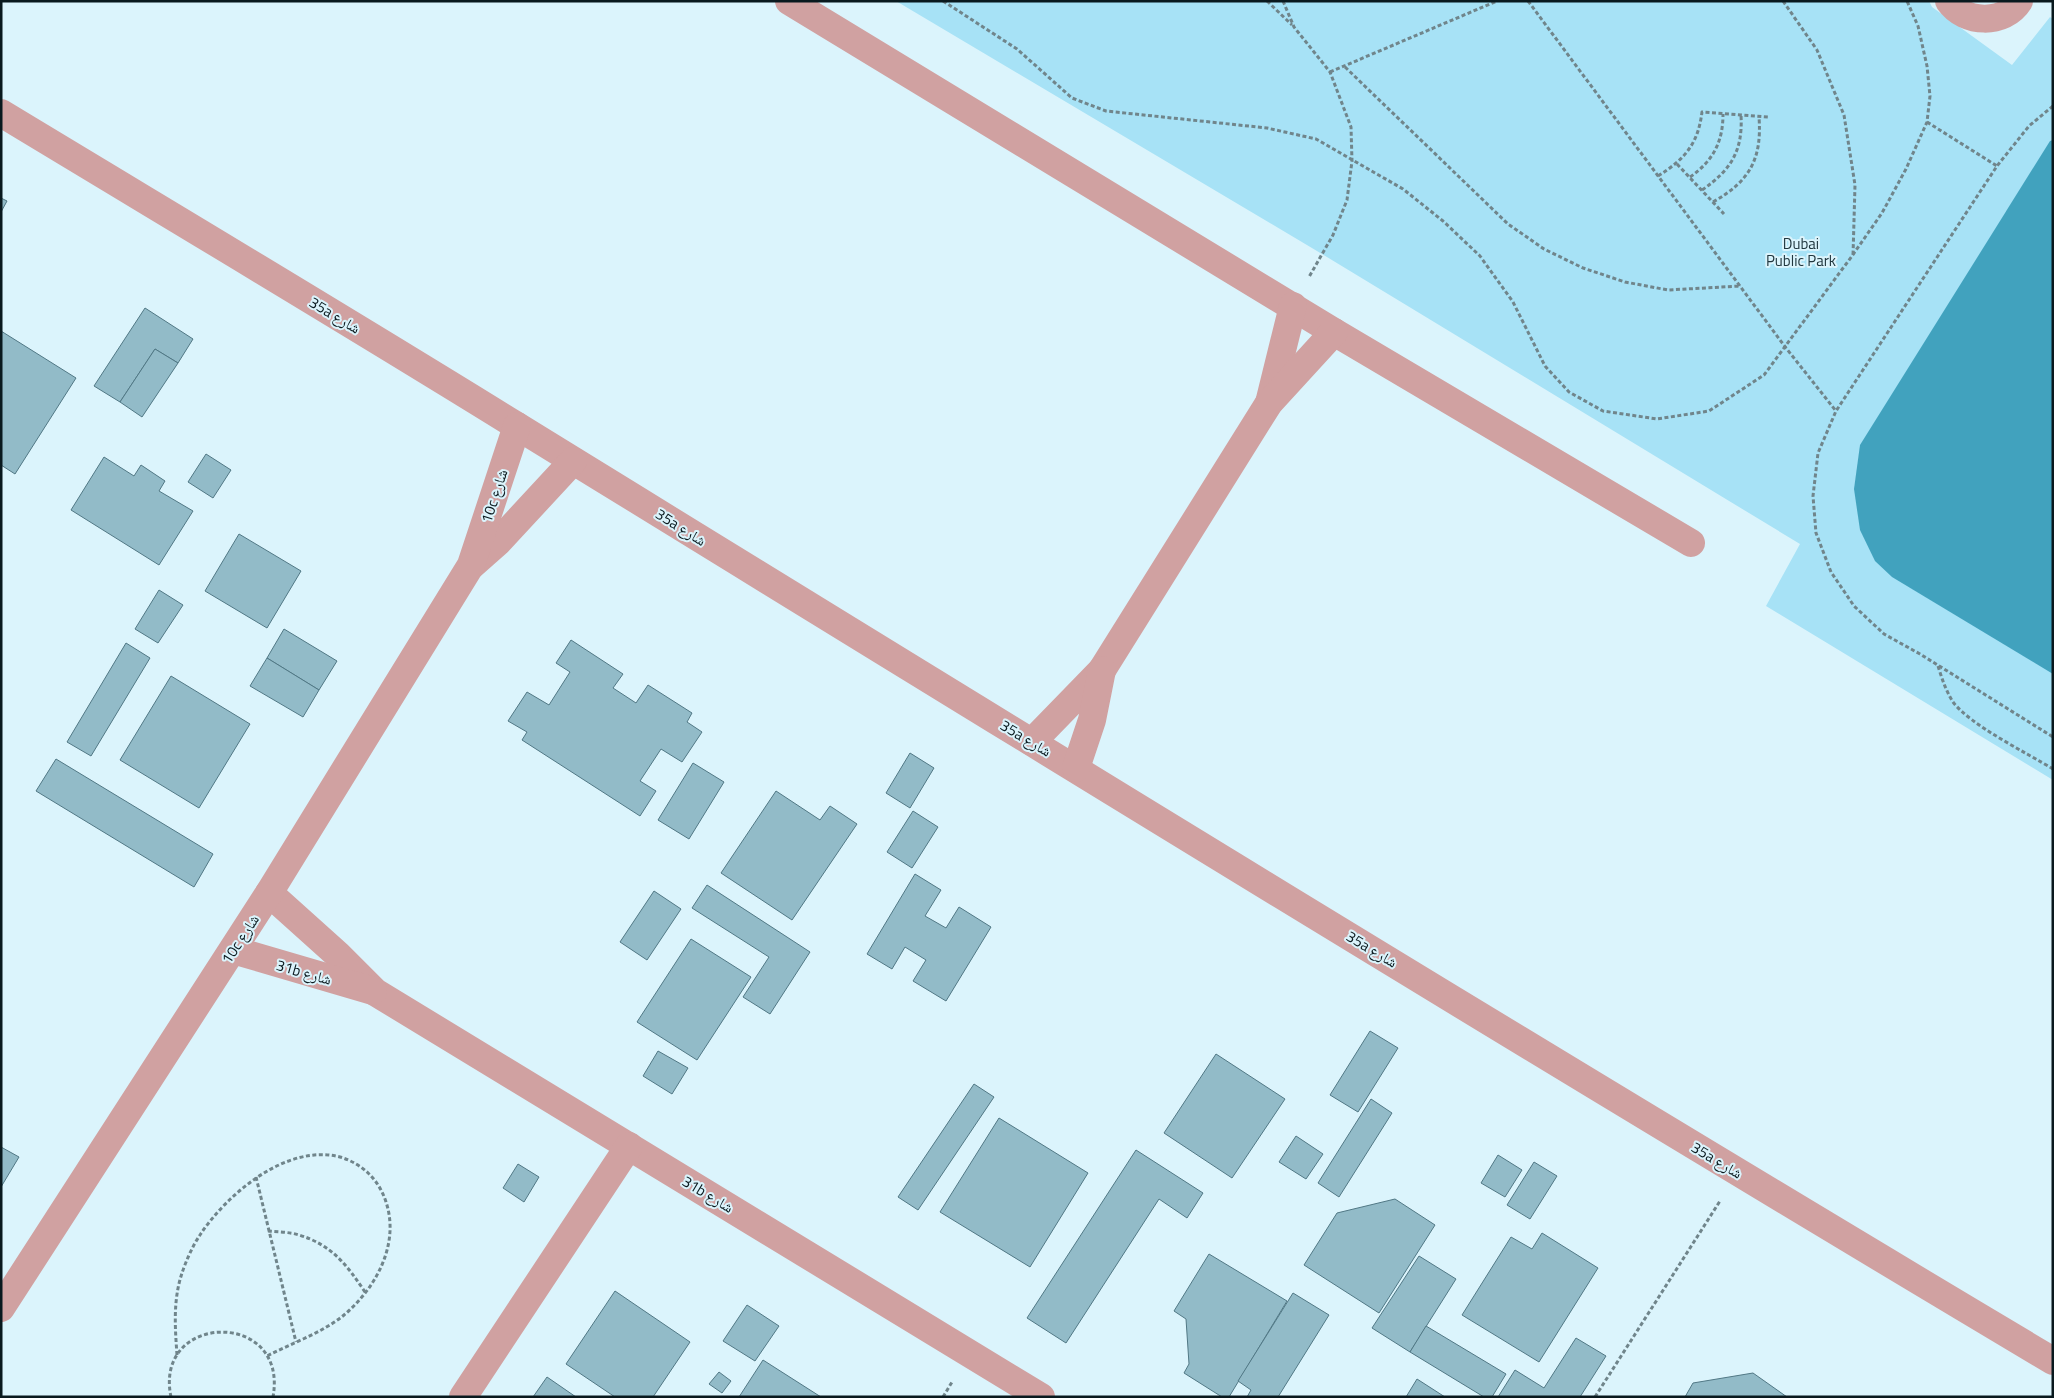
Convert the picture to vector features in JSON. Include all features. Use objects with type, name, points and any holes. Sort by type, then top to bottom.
[{"type":"street","points":[[789,1],[1334,332],[1691,543]]},
{"type":"street","points":[[1948,1],[1964,14],[1987,19],[2008,14],[2019,1]]},
{"type":"street","name":"35a شارع","points":[[1,113],[573,460],[1738,1173],[2053,1361]]},
{"type":"street","points":[[1269,403],[1292,306]]},
{"type":"street","points":[[1032,742],[1102,670],[1269,403],[1334,332]]},
{"type":"street","name":"10c شارع","points":[[1,1308],[233,950],[471,566],[517,426]]},
{"type":"street","name":"10c شارع","points":[[471,566],[498,542],[573,460]]},
{"type":"street","points":[[1076,768],[1092,720],[1102,670]]},
{"type":"street","name":"31b شارع","points":[[269,893],[333,950],[375,992],[1041,1397]]},
{"type":"street","name":"31b شارع","points":[[233,950],[375,992]]},
{"type":"street","points":[[463,1397],[629,1146]]},
{"type":"path","points":[[943,1],[1017,48],[1072,98],[1106,111],[1267,128],[1316,139],[1403,189],[1443,221],[1480,256],[1513,302],[1545,366],[1569,392],[1603,411],[1657,419],[1709,411],[1764,375],[1786,348],[1882,213],[1906,170],[1927,122],[1930,96],[1927,66],[1918,26],[1906,1]]},
{"type":"path","points":[[1267,1],[1294,27],[1330,72],[1351,126],[1352,161],[1347,200],[1333,235],[1292,306]]},
{"type":"path","points":[[1283,1],[1294,27]]},
{"type":"path","points":[[1330,72],[1498,1]]},
{"type":"path","points":[[1528,1],[1786,348],[1836,411]]},
{"type":"path","points":[[1783,1],[1817,50],[1844,116],[1855,185],[1852,256]]},
{"type":"path","points":[[1345,67],[1508,224],[1544,249],[1583,268],[1625,282],[1668,290],[1741,286]]},
{"type":"path","points":[[2053,106],[2029,126],[1996,166],[1836,411],[1818,453],[1813,496],[1816,533],[1831,572],[1854,606],[1884,634],[2053,737]]},
{"type":"path","points":[[1658,176],[1677,164],[1694,142],[1700,126],[1702,112],[1768,117]]},
{"type":"path","points":[[1690,178],[1702,169],[1720,144],[1723,114]]},
{"type":"path","points":[[1702,190],[1717,180],[1729,166],[1738,151],[1742,133],[1741,116]]},
{"type":"path","points":[[1714,202],[1732,192],[1750,171],[1756,158],[1760,138],[1759,117]]},
{"type":"path","points":[[1927,122],[1996,166]]},
{"type":"path","points":[[1677,164],[1724,214]]},
{"type":"path","points":[[1938,666],[1946,690],[1954,703],[1963,712],[2053,769]]},
{"type":"path","points":[[177,1355],[174,1314],[182,1273],[199,1236],[225,1203],[256,1177],[283,1163],[310,1156],[339,1157],[362,1166],[382,1189],[390,1214],[390,1242],[382,1267],[365,1292],[344,1315],[320,1330],[267,1356]]},
{"type":"path","points":[[1595,1397],[1738,1173]]},
{"type":"path","points":[[256,1177],[296,1342]]},
{"type":"path","points":[[268,1231],[298,1234],[326,1246],[348,1266],[365,1292]]},
{"type":"path","points":[[171,1397],[169,1386],[170,1370],[177,1355],[187,1343],[200,1335],[214,1331],[230,1331],[245,1335],[258,1344],[274,1370],[275,1385],[273,1397]]},
{"type":"green space","name":"Dubai Public Park","points":[[896,1],[1929,1],[1932,7],[2012,65],[2050,17],[2053,19],[2053,780],[1766,606],[1800,544],[1322,254]]},
{"type":"shaded area","points":[[2053,140],[2053,674],[1892,577],[1875,561],[1860,530],[1854,489],[1860,445],[2050,141]]},
{"type":"building","points":[[1,198],[7,201],[1,212]]},
{"type":"building","points":[[145,308],[193,339],[178,363],[155,349],[120,402],[94,386]]},
{"type":"building","points":[[1,331],[76,378],[15,474],[1,465]]},
{"type":"building","points":[[155,349],[178,363],[142,417],[120,402]]},
{"type":"building","points":[[206,454],[231,470],[213,498],[188,482]]},
{"type":"building","points":[[104,457],[134,476],[141,465],[165,481],[159,491],[193,511],[159,565],[71,510]]},
{"type":"building","points":[[239,534],[301,571],[267,628],[205,591]]},
{"type":"building","points":[[159,590],[183,605],[158,643],[135,629]]},
{"type":"building","points":[[284,629],[337,661],[319,690],[267,658]]},
{"type":"building","points":[[571,640],[623,674],[613,688],[636,703],[648,685],[692,713],[687,722],[702,732],[682,762],[661,749],[640,781],[656,791],[640,816],[522,740],[527,732],[508,721],[527,692],[549,705],[570,672],[556,663]]},
{"type":"building","points":[[126,643],[150,658],[91,756],[67,742]]},
{"type":"building","points":[[267,658],[319,690],[303,717],[250,686]]},
{"type":"building","points":[[171,676],[250,724],[199,808],[120,760]]},
{"type":"building","points":[[910,753],[934,768],[910,808],[886,793]]},
{"type":"building","points":[[56,759],[213,854],[194,887],[36,791]]},
{"type":"building","points":[[693,763],[724,782],[689,839],[658,820]]},
{"type":"building","points":[[776,791],[820,820],[830,806],[857,824],[792,920],[721,873]]},
{"type":"building","points":[[913,811],[938,827],[912,868],[887,852]]},
{"type":"building","points":[[915,874],[941,890],[925,916],[946,928],[959,907],[991,927],[946,1001],[913,981],[926,960],[905,947],[892,969],[867,954]]},
{"type":"building","points":[[707,885],[810,952],[770,1014],[743,997],[769,957],[692,908]]},
{"type":"building","points":[[654,891],[681,909],[647,960],[620,942]]},
{"type":"building","points":[[691,939],[751,977],[697,1060],[637,1022]]},
{"type":"building","points":[[1370,1031],[1398,1048],[1358,1112],[1330,1095]]},
{"type":"building","points":[[658,1051],[688,1068],[672,1094],[643,1076]]},
{"type":"building","points":[[1216,1054],[1285,1099],[1232,1178],[1164,1133]]},
{"type":"building","points":[[974,1084],[994,1097],[918,1210],[898,1197]]},
{"type":"building","points":[[1371,1099],[1392,1113],[1339,1197],[1318,1183]]},
{"type":"building","points":[[999,1118],[1088,1173],[1030,1267],[940,1212]]},
{"type":"building","points":[[1296,1136],[1323,1154],[1306,1179],[1279,1162]]},
{"type":"building","points":[[1,1147],[19,1157],[1,1187]]},
{"type":"building","points":[[1136,1150],[1203,1193],[1187,1218],[1159,1199],[1066,1343],[1027,1318]]},
{"type":"building","points":[[1498,1155],[1522,1170],[1505,1197],[1481,1183]]},
{"type":"building","points":[[1534,1162],[1557,1176],[1530,1219],[1507,1205]]},
{"type":"building","points":[[518,1164],[539,1177],[524,1202],[503,1188]]},
{"type":"building","points":[[1395,1199],[1435,1225],[1379,1313],[1304,1265],[1337,1213]]},
{"type":"building","points":[[1542,1233],[1598,1268],[1539,1362],[1462,1315],[1511,1237],[1532,1249]]},
{"type":"building","points":[[1209,1254],[1287,1301],[1229,1397],[1222,1397],[1184,1373],[1189,1364],[1186,1319],[1174,1311]]},
{"type":"building","points":[[1419,1256],[1456,1279],[1410,1352],[1372,1328]]},
{"type":"building","points":[[615,1291],[690,1342],[653,1397],[615,1397],[566,1364]]},
{"type":"building","points":[[1293,1293],[1329,1315],[1278,1397],[1247,1397],[1251,1390],[1238,1381]]},
{"type":"building","points":[[747,1305],[779,1326],[755,1361],[723,1341]]},
{"type":"building","points":[[1426,1326],[1506,1374],[1492,1397],[1484,1397],[1410,1352]]},
{"type":"building","points":[[1576,1338],[1606,1356],[1580,1397],[1498,1397],[1515,1370],[1544,1388]]},
{"type":"building","points":[[763,1360],[821,1397],[739,1397]]},
{"type":"building","points":[[719,1372],[731,1381],[722,1393],[709,1384]]},
{"type":"building","points":[[1753,1373],[1787,1397],[1685,1397],[1693,1383]]},
{"type":"building","points":[[547,1377],[576,1397],[533,1397]]},
{"type":"building","points":[[1417,1379],[1445,1397],[1406,1397]]}]
